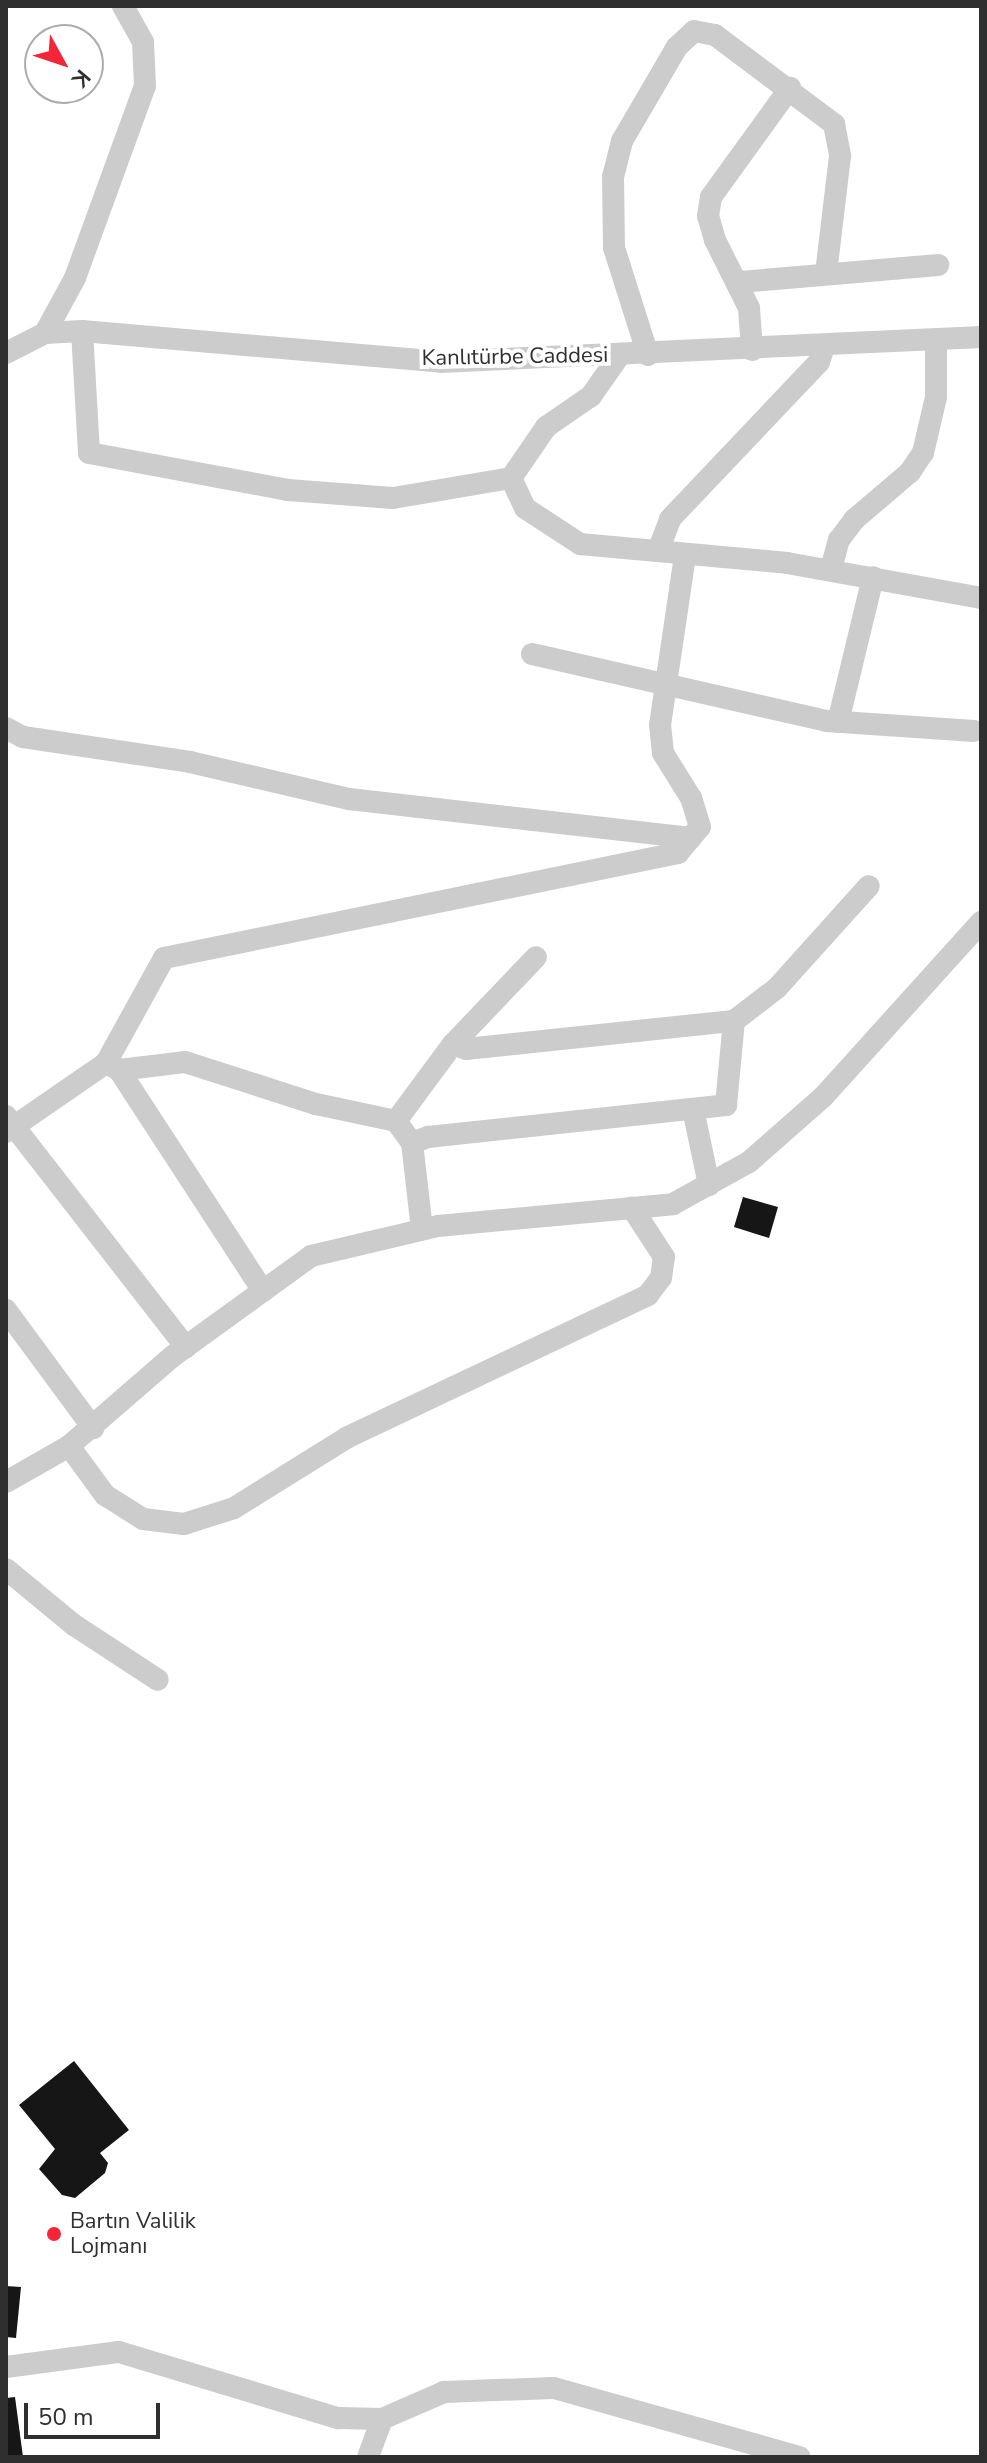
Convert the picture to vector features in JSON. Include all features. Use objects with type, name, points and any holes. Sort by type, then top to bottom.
[{"type":"street","points":[[45,333],[75,278],[145,86],[143,42],[123,6]]},
{"type":"street","points":[[648,355],[611,231],[613,177],[622,141],[677,47],[694,31],[715,35],[790,88],[834,124],[839,138],[826,273]]},
{"type":"street","points":[[752,350],[749,308],[740,282],[715,240],[708,216],[711,197],[790,88]]},
{"type":"street","points":[[740,282],[938,265]]},
{"type":"street","points":[[82,331],[89,453],[288,490],[393,498],[511,478],[546,427],[591,396],[619,356]]},
{"type":"street","name":"Kanlıtürbe Caddesi","points":[[6,353],[45,333],[82,331],[440,362],[824,347],[981,337]]},
{"type":"street","points":[[831,569],[839,540],[855,519],[910,472],[923,453],[936,397],[936,340]]},
{"type":"street","points":[[658,551],[670,519],[819,362],[824,347]]},
{"type":"street","points":[[511,478],[525,508],[580,544],[831,569],[981,598]]},
{"type":"street","points":[[113,1066],[164,958],[678,853],[700,827],[691,798],[663,753],[660,725],[685,555]]},
{"type":"street","points":[[838,722],[873,577]]},
{"type":"street","points":[[532,654],[838,722],[974,731]]},
{"type":"street","points":[[6,728],[23,737],[190,762],[349,799],[691,838]]},
{"type":"street","points":[[453,1044],[466,1049],[734,1021],[777,988],[869,886]]},
{"type":"street","points":[[6,1482],[69,1446],[186,1347],[311,1256],[422,1229],[673,1204],[709,1185],[749,1162],[823,1097],[981,922]]},
{"type":"street","points":[[396,1121],[453,1044],[536,957]]},
{"type":"street","points":[[412,1143],[428,1137],[726,1105],[734,1021]]},
{"type":"street","points":[[186,1347],[8,1125],[113,1066],[185,1062],[316,1104],[396,1121],[412,1143],[422,1229]]},
{"type":"street","points":[[113,1066],[263,1291]]},
{"type":"street","points":[[693,1109],[709,1185]]},
{"type":"street","points":[[69,1446],[105,1495],[143,1519],[167,1526],[234,1508],[348,1437],[648,1295],[661,1278],[664,1257],[632,1208]]},
{"type":"street","points":[[6,1310],[93,1428]]},
{"type":"street","points":[[6,1569],[74,1625],[158,1680]]},
{"type":"street","points":[[6,2367],[119,2352],[338,2418],[382,2419],[444,2392],[554,2388],[800,2457]]},
{"type":"street","points":[[368,2457],[382,2419]]},
{"type":"building","points":[[743,1197],[778,1207],[769,1238],[734,1227]]},
{"type":"building","name":"Bartın Valilik Lojmanı","points":[[74,2061],[129,2130],[100,2153],[108,2163],[105,2173],[75,2198],[62,2195],[39,2169],[55,2149],[19,2105]]},
{"type":"building","points":[[6,2286],[21,2287],[16,2338],[6,2337]]},
{"type":"building","points":[[15,2397],[23,2457],[6,2457],[6,2398]]},
{"type":"place","name":"Bartın Valilik Lojmanı","points":[[54,2234]]}]
